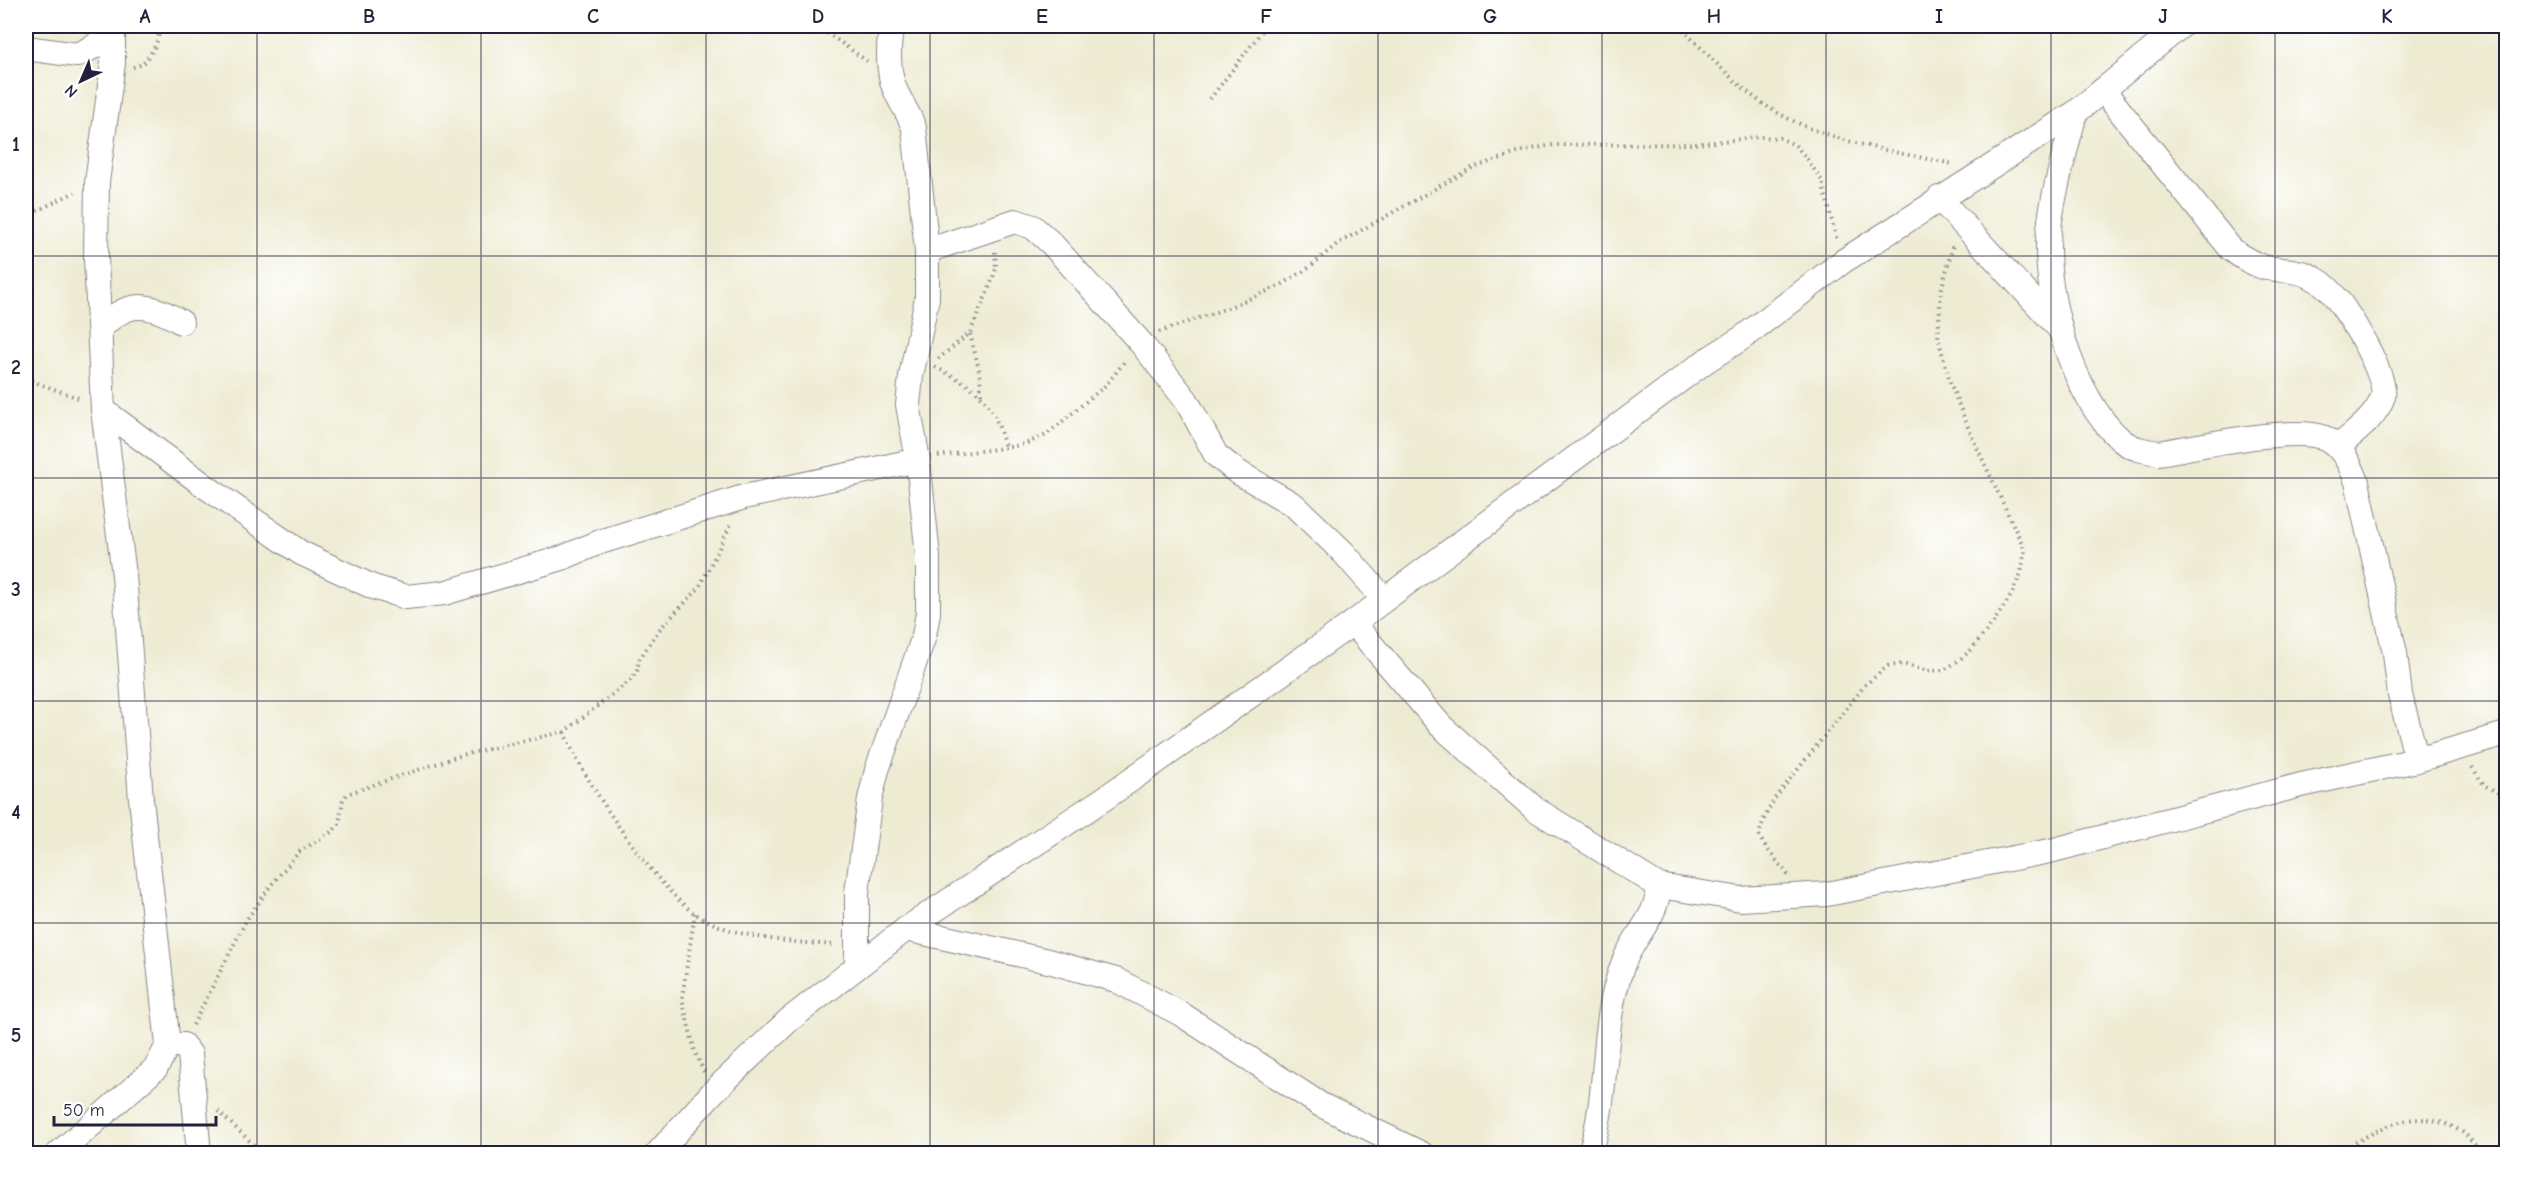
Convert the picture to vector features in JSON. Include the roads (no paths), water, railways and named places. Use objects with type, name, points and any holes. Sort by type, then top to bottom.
[{"type":"street","points":[[857,957],[857,892],[870,799],[877,770],[924,636],[928,613],[928,557],[918,460],[909,405],[910,376],[927,298],[927,251],[914,128],[909,112],[893,83],[890,46],[892,26]]},
{"type":"street","points":[[657,1154],[713,1092],[857,957],[906,929],[1105,798],[1353,623],[1842,262],[2075,113],[2181,26]]},
{"type":"street","points":[[26,48],[77,55],[94,46],[112,28]]},
{"type":"street","points":[[58,1154],[156,1068],[176,1045],[141,799],[124,575],[103,410],[96,258],[97,182],[113,63],[112,28]]},
{"type":"street","points":[[2103,90],[2232,249],[2246,260],[2264,267],[2307,275],[2325,285],[2341,306],[2362,338],[2378,372],[2384,392],[2379,407],[2338,447]]},
{"type":"street","points":[[2075,113],[2049,229],[2049,274],[2058,327],[2098,416],[2122,441],[2140,451],[2159,453],[2282,434],[2307,433],[2326,438],[2338,447],[2351,466],[2357,482],[2395,653],[2400,695],[2416,760]]},
{"type":"street","points":[[1939,198],[2058,327]]},
{"type":"street","points":[[927,251],[994,226],[1015,221],[1034,227],[1141,343],[1186,400],[1216,455],[1236,471],[1294,505],[1343,552],[1384,599]]},
{"type":"street","points":[[100,328],[120,312],[140,307],[158,309],[181,322]]},
{"type":"street","points":[[103,410],[209,489],[302,553],[373,587],[405,597],[444,593],[552,561],[600,542],[744,497],[918,460]]},
{"type":"street","points":[[1353,623],[1441,726],[1535,809],[1659,886],[1741,899],[1827,894],[2050,851],[2301,785],[2416,760],[2506,734]]},
{"type":"street","points":[[1590,1154],[1599,1126],[1614,991],[1624,962],[1650,920],[1658,902],[1659,886]]},
{"type":"street","points":[[906,929],[1048,961],[1116,980],[1181,1014],[1321,1105],[1422,1154]]},
{"type":"street","points":[[176,1045],[190,1054],[199,1154]]}]
